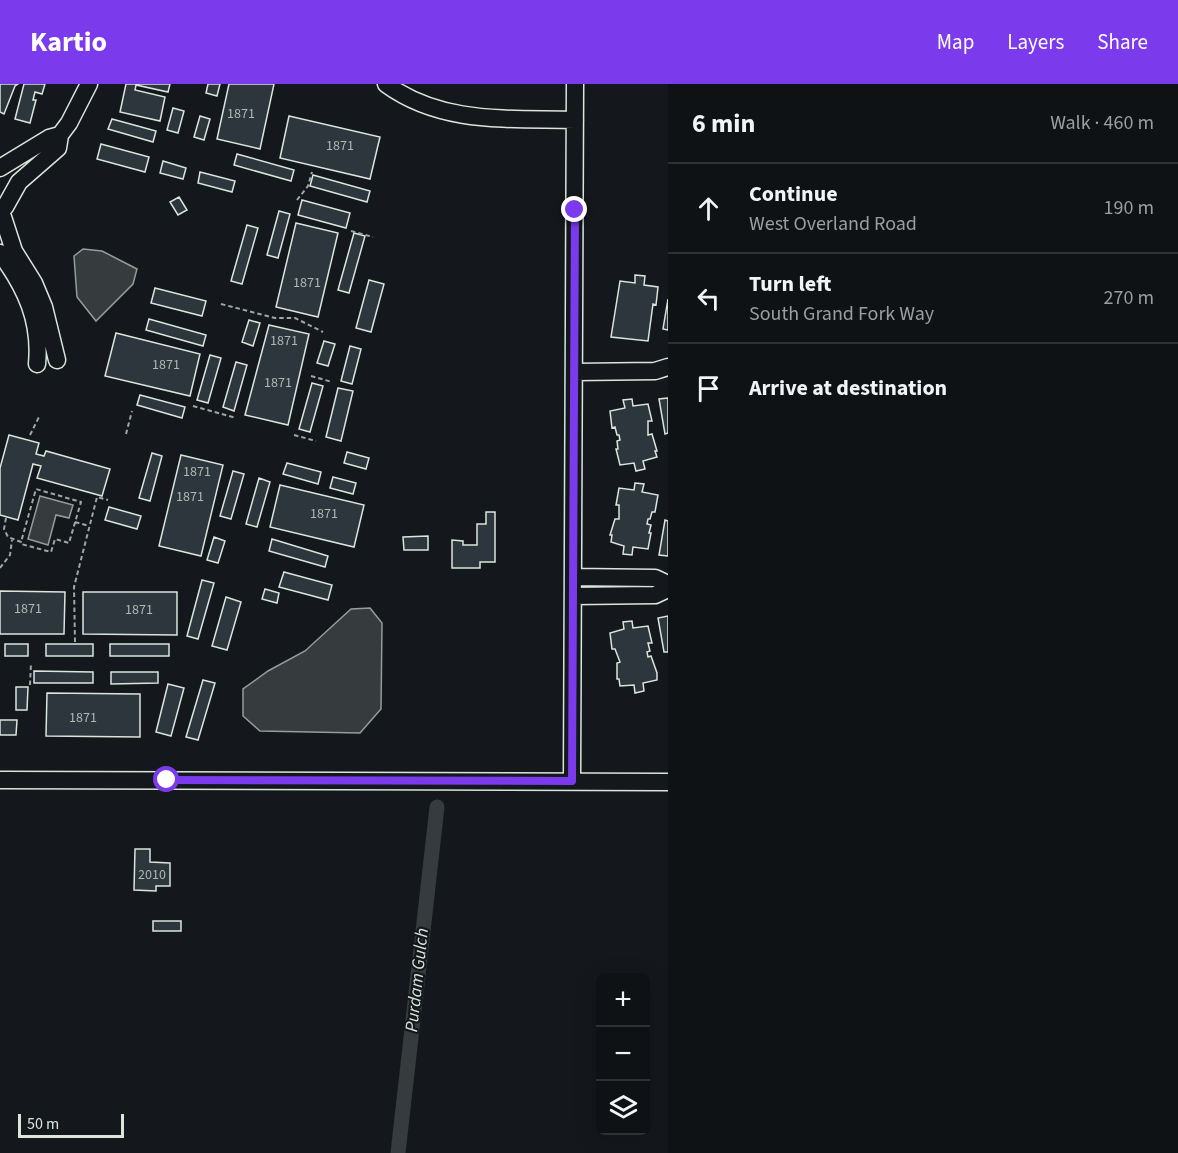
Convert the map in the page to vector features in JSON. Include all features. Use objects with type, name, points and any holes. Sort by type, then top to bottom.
[{"type":"street","points":[[2,215],[19,182],[58,148],[60,135],[69,123],[89,84]]},
{"type":"street","points":[[386,84],[426,106],[462,116],[576,120]]},
{"type":"street","points":[[572,781],[575,84]]},
{"type":"street","points":[[0,168],[49,138],[60,135]]},
{"type":"street","points":[[0,189],[2,215],[14,251],[34,283],[44,307],[57,360]]},
{"type":"street","points":[[0,253],[12,270],[34,316],[39,342],[37,364]]},
{"type":"street","points":[[575,372],[656,371],[668,367]]},
{"type":"street","points":[[573,578],[655,578],[668,584]]},
{"type":"street","points":[[573,596],[655,595],[668,589]]},
{"type":"street","points":[[0,780],[668,782]]},
{"type":"path","points":[[297,200],[308,186],[312,172]]},
{"type":"path","points":[[351,231],[373,237]]},
{"type":"path","points":[[221,304],[275,318],[295,318],[323,332]]},
{"type":"path","points":[[311,376],[332,382]]},
{"type":"path","points":[[193,406],[236,418]]},
{"type":"path","points":[[126,434],[132,411]]},
{"type":"path","points":[[30,435],[40,415]]},
{"type":"path","points":[[294,435],[316,441]]},
{"type":"path","points":[[6,518],[4,529],[8,537],[21,544],[51,552],[55,539],[69,543],[81,502],[36,489],[21,542]]},
{"type":"path","points":[[75,642],[74,586],[97,497],[108,500]]},
{"type":"path","points":[[75,522],[89,526]]},
{"type":"path","points":[[0,568],[10,555],[12,540]]},
{"type":"path","points":[[30,685],[31,663]]},
{"type":"shaded area","points":[[83,249],[102,251],[137,269],[133,284],[96,321],[77,297],[74,256]]},
{"type":"shaded area","points":[[40,496],[73,505],[69,518],[56,515],[48,545],[28,539]]},
{"type":"shaded area","points":[[370,608],[382,623],[381,709],[360,733],[260,731],[243,716],[243,689],[268,671],[305,651],[351,609]]},
{"type":"building","points":[[0,84],[18,84],[15,86],[4,114],[0,112]]},
{"type":"building","points":[[24,84],[45,84],[42,94],[35,92],[33,100],[36,100],[30,123],[15,119]]},
{"type":"building","points":[[126,84],[170,84],[168,92],[136,85],[135,90],[165,97],[160,121],[120,112]]},
{"type":"building","points":[[208,84],[220,84],[217,96],[206,93]]},
{"type":"building","points":[[229,84],[274,84],[260,149],[217,139]]},
{"type":"building","points":[[173,108],[184,111],[178,133],[167,130]]},
{"type":"building","points":[[200,116],[210,119],[204,140],[194,137]]},
{"type":"building","points":[[289,116],[380,137],[370,179],[280,158]]},
{"type":"building","points":[[112,119],[156,131],[153,142],[108,129]]},
{"type":"building","points":[[101,144],[149,157],[145,172],[97,159]]},
{"type":"building","points":[[237,154],[294,170],[291,181],[234,165]]},
{"type":"building","points":[[163,161],[186,168],[183,179],[160,173]]},
{"type":"building","points":[[200,172],[235,181],[232,192],[198,183]]},
{"type":"building","points":[[313,175],[370,191],[367,202],[310,186]]},
{"type":"building","points":[[179,197],[187,210],[178,215],[170,202]]},
{"type":"building","points":[[302,200],[350,213],[346,228],[298,215]]},
{"type":"building","points":[[279,211],[290,214],[278,258],[267,255]]},
{"type":"building","points":[[296,223],[338,233],[318,317],[276,307]]},
{"type":"building","points":[[247,225],[258,228],[242,284],[231,281]]},
{"type":"building","points":[[354,233],[365,236],[349,293],[338,290]]},
{"type":"building","points":[[635,275],[645,276],[644,285],[658,287],[656,305],[653,304],[648,341],[611,337],[620,281],[635,283]]},
{"type":"building","points":[[369,280],[384,284],[371,332],[356,328]]},
{"type":"building","points":[[155,288],[206,301],[202,316],[151,303]]},
{"type":"building","points":[[668,299],[668,330],[663,329]]},
{"type":"building","points":[[149,319],[206,335],[203,346],[146,330]]},
{"type":"building","points":[[249,320],[260,323],[253,346],[242,342]]},
{"type":"building","points":[[269,325],[309,334],[288,425],[245,415]]},
{"type":"building","points":[[116,333],[200,354],[190,396],[105,376]]},
{"type":"building","points":[[324,341],[335,344],[328,366],[317,363]]},
{"type":"building","points":[[350,346],[361,349],[352,384],[341,381]]},
{"type":"building","points":[[210,355],[221,358],[208,403],[197,400]]},
{"type":"building","points":[[236,362],[247,365],[234,411],[223,407]]},
{"type":"building","points":[[312,383],[323,386],[310,432],[299,429]]},
{"type":"building","points":[[338,388],[353,391],[341,441],[326,437]]},
{"type":"building","points":[[140,395],[185,407],[182,418],[137,405]]},
{"type":"building","points":[[668,398],[668,433],[665,434],[659,399]]},
{"type":"building","points":[[632,399],[633,406],[648,404],[652,421],[648,421],[648,435],[652,434],[657,451],[655,451],[657,457],[643,461],[645,469],[636,471],[634,463],[620,465],[616,449],[618,449],[617,441],[620,440],[615,427],[612,428],[610,411],[625,408],[623,400]]},
{"type":"building","points":[[9,435],[39,443],[36,454],[44,456],[46,451],[110,469],[102,496],[37,478],[41,466],[33,464],[18,520],[0,515],[0,468]]},
{"type":"building","points":[[347,452],[369,458],[366,469],[344,463]]},
{"type":"building","points":[[152,453],[162,456],[150,501],[139,498]]},
{"type":"building","points":[[181,455],[223,465],[201,556],[159,546]]},
{"type":"building","points":[[287,463],[321,472],[318,484],[283,474]]},
{"type":"building","points":[[233,471],[244,474],[231,519],[220,516]]},
{"type":"building","points":[[333,477],[356,483],[353,494],[330,488]]},
{"type":"building","points":[[259,478],[270,482],[257,527],[246,524]]},
{"type":"building","points":[[635,483],[644,484],[642,492],[658,495],[655,512],[652,512],[647,524],[651,525],[648,549],[633,547],[632,555],[623,554],[624,546],[611,542],[612,535],[610,535],[615,519],[619,519],[619,505],[616,505],[619,488],[634,490]]},
{"type":"building","points":[[280,485],[364,505],[354,547],[270,527]]},
{"type":"building","points":[[109,507],[141,516],[137,529],[105,520]]},
{"type":"building","points":[[486,512],[495,512],[495,562],[480,562],[480,568],[452,568],[452,540],[463,541],[463,545],[477,545],[477,524],[486,524]]},
{"type":"building","points":[[665,520],[668,521],[668,556],[659,555]]},
{"type":"building","points":[[428,536],[428,550],[404,550],[403,537]]},
{"type":"building","points":[[214,537],[225,541],[218,563],[207,560]]},
{"type":"building","points":[[272,539],[328,556],[325,567],[269,551]]},
{"type":"building","points":[[284,572],[332,585],[328,600],[279,587]]},
{"type":"building","points":[[202,580],[214,583],[198,639],[187,636]]},
{"type":"building","points":[[265,589],[279,593],[277,603],[262,599]]},
{"type":"building","points":[[0,591],[65,592],[64,634],[0,634]]},
{"type":"building","points":[[83,592],[177,592],[177,635],[83,634]]},
{"type":"building","points":[[226,597],[241,602],[227,650],[212,646]]},
{"type":"building","points":[[668,616],[668,652],[664,652],[658,618]]},
{"type":"building","points":[[632,621],[633,628],[648,626],[652,643],[648,643],[650,651],[647,652],[648,657],[651,656],[657,673],[657,680],[643,683],[644,691],[635,693],[634,685],[620,686],[619,679],[617,679],[617,663],[620,662],[615,649],[612,649],[610,633],[624,629],[623,622]]},
{"type":"building","points":[[5,644],[28,644],[28,656],[5,656]]},
{"type":"building","points":[[46,644],[93,644],[93,656],[46,656]]},
{"type":"building","points":[[110,644],[169,644],[169,656],[110,656]]},
{"type":"building","points":[[34,671],[93,672],[93,683],[34,683]]},
{"type":"building","points":[[111,672],[158,672],[158,683],[111,684]]},
{"type":"building","points":[[203,680],[215,683],[198,740],[186,737]]},
{"type":"building","points":[[168,684],[184,688],[171,736],[156,732]]},
{"type":"building","points":[[16,687],[28,687],[27,710],[16,710]]},
{"type":"building","points":[[47,693],[140,694],[140,737],[46,736]]},
{"type":"building","points":[[0,720],[17,720],[16,735],[0,735]]},
{"type":"building","points":[[135,849],[150,849],[150,862],[170,863],[170,886],[156,886],[156,891],[134,890]]},
{"type":"building","points":[[153,921],[181,921],[181,931],[153,931]]},
{"type":"waterway","name":"Purdam Gulch","points":[[398,1153],[437,807]]},
{"type":"route","points":[[167,780],[572,781],[575,210]]}]
